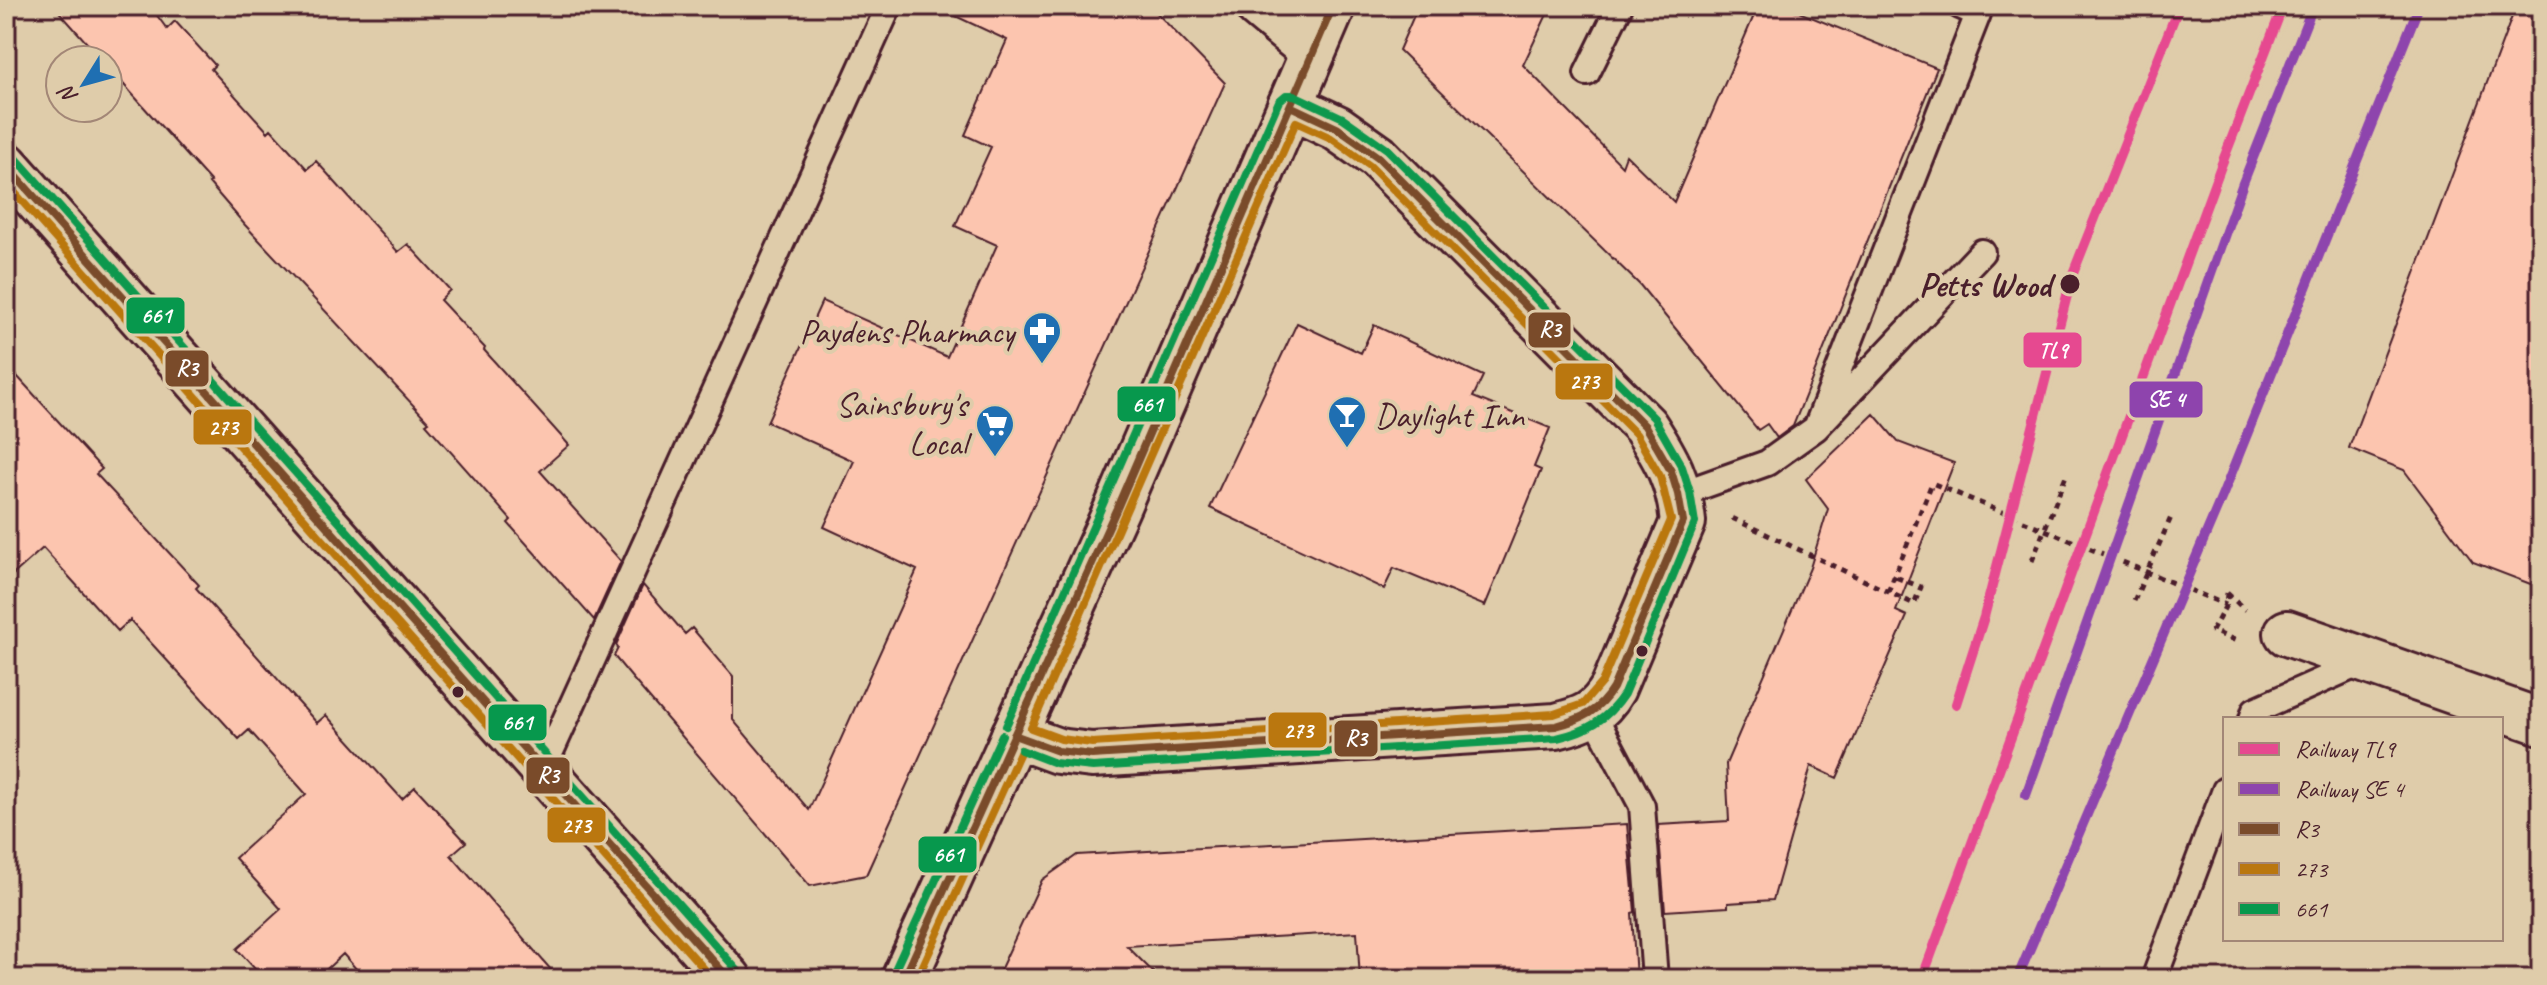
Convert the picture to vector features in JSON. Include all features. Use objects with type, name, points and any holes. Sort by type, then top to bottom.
[{"type":"street","points":[[1258,6],[1312,51]]},
{"type":"street","points":[[904,979],[1117,508],[1333,6]]},
{"type":"street","points":[[1014,735],[1058,751],[1092,755],[1556,726],[1593,713],[1613,688],[1683,522],[1680,494],[1671,466],[1645,426],[1378,157],[1337,128],[1290,106]]},
{"type":"street","points":[[6,165],[729,979]]},
{"type":"street","points":[[2287,633],[2541,722]]},
{"type":"lane","points":[[543,769],[889,6]]},
{"type":"lane","points":[[1587,73],[1620,6]]},
{"type":"lane","points":[[1816,428],[1978,14],[1960,6]]},
{"type":"lane","points":[[1680,494],[1767,463],[1816,428],[1982,252]]},
{"type":"lane","points":[[2253,717],[2255,710],[2363,662]]},
{"type":"lane","points":[[1593,713],[1642,806],[1655,979]]},
{"type":"lane","points":[[2154,979],[2223,795]]},
{"type":"path","points":[[2032,561],[2067,473]]},
{"type":"path","points":[[1888,592],[1932,483],[2226,605]]},
{"type":"path","points":[[1680,494],[1914,604],[1921,587],[1893,576]]},
{"type":"path","points":[[2134,601],[2172,515]]},
{"type":"path","points":[[2227,593],[2226,605],[2212,631],[2243,643]]},
{"type":"building","points":[[54,6],[150,6],[167,29],[175,21],[215,65],[211,69],[268,132],[271,129],[307,169],[316,161],[398,252],[408,244],[450,290],[440,300],[569,445],[540,471],[621,561],[594,620],[508,523],[511,520],[426,424],[429,422],[245,225],[124,85],[124,44],[88,44]]},
{"type":"building","points":[[934,6],[1150,6],[1225,83],[866,875],[810,886],[614,656],[643,585],[685,634],[692,628],[733,676],[733,720],[809,810],[917,570],[824,527],[854,461],[767,422],[822,301],[947,357],[997,245],[955,226],[991,147],[965,135],[1007,40]]},
{"type":"building","points":[[1418,6],[1551,6],[1523,65],[1622,166],[1626,155],[1674,202],[1758,6],[1784,6],[1937,68],[1793,426],[1777,438],[1767,424],[1758,430],[1640,285],[1399,50]]},
{"type":"building","points":[[2516,6],[2541,6],[2541,588],[2473,562],[2404,470],[2349,448]]},
{"type":"building","name":"Daylight Inn","points":[[1297,323],[1361,353],[1374,325],[1483,376],[1473,397],[1550,428],[1534,467],[1541,470],[1485,606],[1394,568],[1384,589],[1210,508]]},
{"type":"building","points":[[6,364],[102,469],[96,474],[199,585],[196,588],[317,723],[326,715],[402,799],[415,787],[466,842],[451,855],[559,979],[365,979],[343,954],[316,979],[264,979],[237,949],[281,909],[235,858],[306,794],[249,730],[239,739],[130,620],[118,631],[43,548],[6,581]]},
{"type":"building","points":[[1874,414],[1898,442],[1954,463],[1896,611],[1907,616],[1837,778],[1811,766],[1773,900],[1728,903],[1728,907],[1665,911],[1658,825],[1729,821],[1726,764],[1810,568],[1828,509],[1806,479]]},
{"type":"building","points":[[1627,824],[1635,912],[1632,913],[1636,979],[1360,979],[1357,932],[1127,946],[1160,979],[996,979],[1042,880],[1077,855]]},
{"type":"rail line","name":"TL9","points":[[1956,704],[1984,617],[2072,276],[2179,6]]},
{"type":"rail line","name":"TL9","points":[[1922,979],[2221,166],[2283,6]]},
{"type":"transit line","name":"R3","points":[[904,979],[1117,508],[1333,6]]},
{"type":"transit line","points":[[2026,795],[2243,183],[2313,6]]},
{"type":"transit line","points":[[2017,979],[2223,494],[2419,6]]},
{"type":"transit line","name":"661","points":[[1006,726],[1279,101],[1286,95],[1294,95],[1343,118],[1387,149],[1654,418],[1682,467],[1695,523],[1624,694],[1603,718],[1578,732],[1557,738],[1093,767],[1055,763],[1021,750]]},
{"type":"transit line","name":"R3","points":[[1014,735],[1058,751],[1092,755],[1556,726],[1589,713],[1602,703],[1613,688],[1683,522],[1671,471],[1645,426],[1378,157],[1337,128],[1290,106]]},
{"type":"transit line","name":"273","points":[[1296,122],[1331,138],[1370,166],[1636,434],[1660,476],[1671,520],[1602,682],[1583,704],[1554,714],[1092,743],[1061,739],[1031,728],[1296,122]]},
{"type":"transit line","name":"661","points":[[15,157],[738,971]]},
{"type":"transit line","name":"R3","points":[[6,165],[729,979]]},
{"type":"transit line","name":"273","points":[[6,183],[713,979]]},
{"type":"transit line","name":"661","points":[[893,974],[1002,735]]},
{"type":"transit line","name":"273","points":[[917,979],[1021,750]]},
{"type":"place","name":"Petts Wood","points":[[2070,284]]},
{"type":"place","name":"Paydens Pharmacy","points":[[1042,365]]},
{"type":"place","name":"Daylight Inn","points":[[1347,449]]},
{"type":"place","name":"Sainsbury's Local","points":[[995,458]]}]
